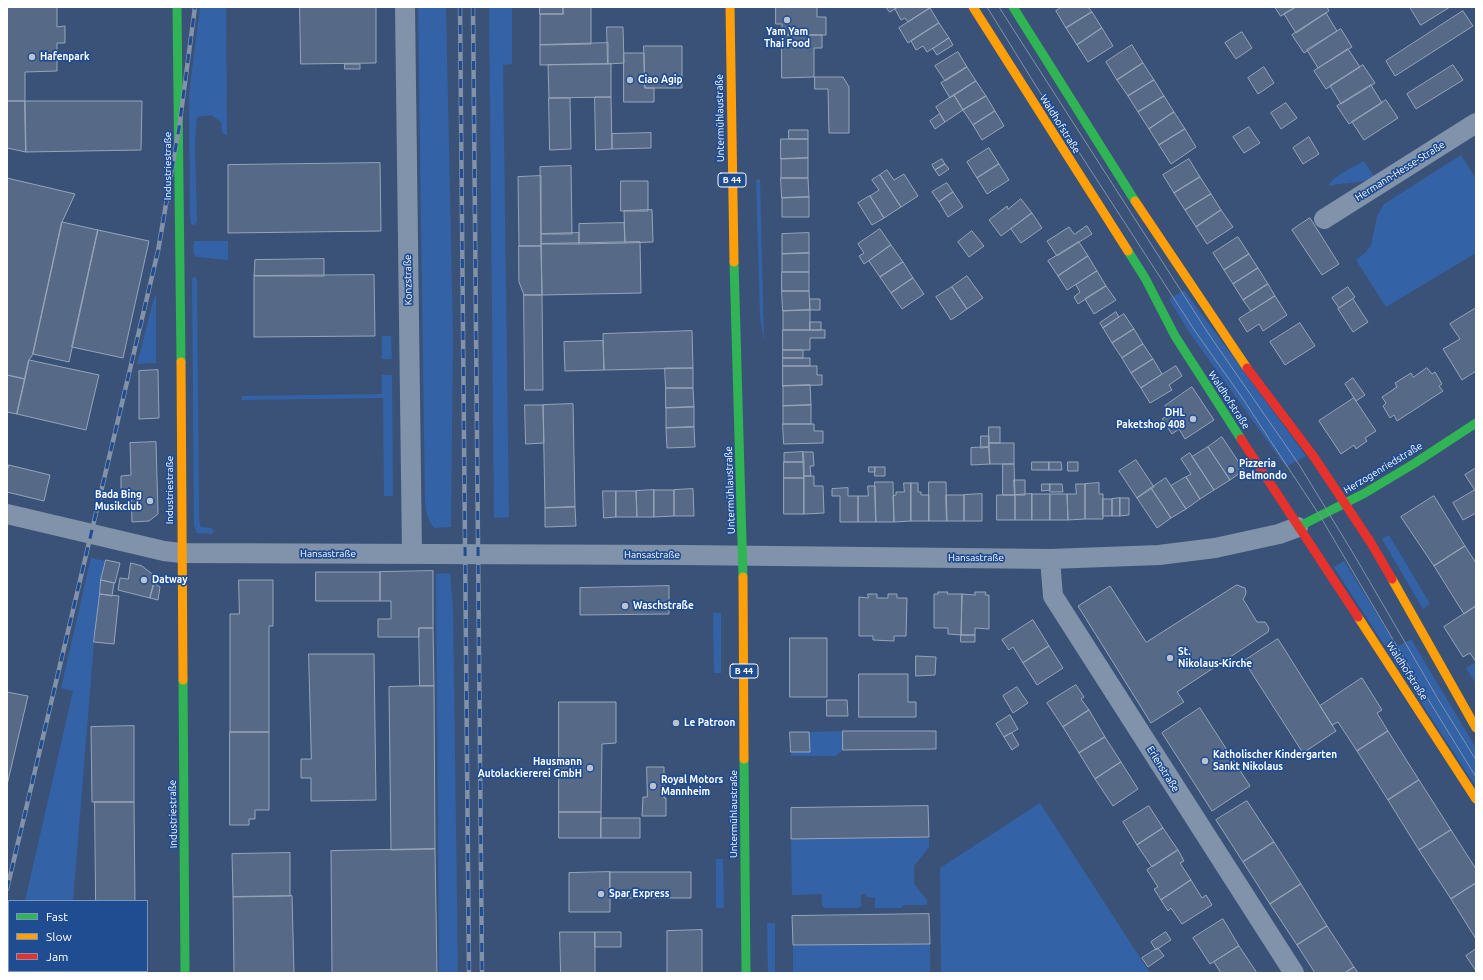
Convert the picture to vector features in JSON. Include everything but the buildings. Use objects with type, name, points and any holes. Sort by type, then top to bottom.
[{"type":"street","name":"Industriestraße","points":[[177,7],[185,973]]},
{"type":"street","name":"Konzstraße","points":[[405,7],[412,554]]},
{"type":"street","name":"Untermühlaustraße","points":[[730,7],[733,227],[743,556],[746,973]]},
{"type":"street","name":"Waldhofstraße","points":[[973,7],[1145,278],[1175,336],[1201,378],[1384,655],[1476,799]]},
{"type":"street","points":[[1013,7],[1154,229],[1236,353],[1314,457],[1374,549],[1433,650],[1476,728]]},
{"type":"street","name":"Hermann-Hesse-Straße","points":[[1324,219],[1476,123]]},
{"type":"street","name":"Herzogenriedstraße","points":[[1298,527],[1344,504],[1415,463],[1476,423]]},
{"type":"street","name":"Hansastraße","points":[[7,514],[164,551],[181,553],[1050,559],[1166,554],[1215,548],[1279,534],[1298,527]]},
{"type":"street","name":"Erlenstraße","points":[[1050,559],[1055,599],[1294,973]]},
{"type":"shaded area","points":[[200,7],[226,7],[227,136],[222,132],[221,122],[211,115],[197,117],[195,144],[197,222],[194,225],[191,224],[190,217],[189,94]]},
{"type":"shaded area","points":[[418,7],[446,7],[453,336],[451,527],[434,528],[430,522],[425,503]]},
{"type":"shaded area","points":[[489,7],[512,7],[512,64],[503,65],[509,517],[494,518]]},
{"type":"shaded area","points":[[1461,155],[1476,179],[1476,253],[1386,307],[1356,260],[1365,253],[1371,245],[1377,216],[1384,204]]},
{"type":"shaded area","points":[[1364,161],[1375,178],[1328,186],[1335,178]]},
{"type":"shaded area","points":[[760,179],[764,343],[760,316],[756,180]]},
{"type":"shaded area","points":[[195,241],[228,241],[228,260],[197,257],[193,251]]},
{"type":"shaded area","points":[[196,277],[199,520],[201,527],[211,528],[214,531],[212,534],[197,533],[194,526],[192,278]]},
{"type":"shaded area","points":[[1184,290],[1306,456],[1286,467],[1189,332],[1169,299]]},
{"type":"shaded area","points":[[156,295],[156,363],[137,364],[154,298]]},
{"type":"shaded area","points":[[382,336],[391,336],[392,359],[382,359]]},
{"type":"shaded area","points":[[382,375],[392,375],[393,496],[384,496],[383,398],[242,400],[242,396],[382,394]]},
{"type":"shaded area","points":[[1389,535],[1430,604],[1423,609],[1382,539]]},
{"type":"shaded area","points":[[91,558],[105,561],[101,580],[94,642],[73,900],[25,900],[73,691],[61,688]]},
{"type":"shaded area","points":[[1344,561],[1397,647],[1411,639],[1476,748],[1476,787],[1334,567]]},
{"type":"shaded area","points":[[450,573],[453,608],[458,973],[439,973],[436,574]]},
{"type":"shaded area","points":[[713,613],[721,613],[721,673],[714,673]]},
{"type":"shaded area","points":[[1474,663],[1476,667],[1476,684],[1466,668]]},
{"type":"shaded area","points":[[843,731],[843,750],[835,756],[791,756],[791,752],[810,752],[809,732]]},
{"type":"shaded area","points":[[1040,803],[1150,973],[941,973],[940,868]]},
{"type":"shaded area","points":[[929,837],[929,847],[914,866],[914,884],[927,900],[927,905],[904,905],[901,908],[875,908],[875,898],[866,897],[866,894],[861,894],[861,906],[858,908],[825,908],[822,906],[822,894],[792,895],[791,839]]},
{"type":"shaded area","points":[[716,859],[723,859],[724,908],[716,908]]},
{"type":"shaded area","points":[[767,923],[775,923],[775,973],[768,973]]},
{"type":"shaded area","points":[[930,944],[930,973],[793,973],[793,945]]},
{"type":"shaded area","points":[[9,972],[69,972],[69,973]]},
{"type":"tram line","points":[[987,7],[1036,86],[1195,331],[1241,396],[1320,516],[1476,777]]},
{"type":"tram line","points":[[999,7],[1208,333],[1300,466],[1353,553],[1438,699],[1476,760]]},
{"type":"railway","points":[[7,889],[158,251],[179,128],[195,7]]},
{"type":"railway","points":[[460,7],[469,973]]},
{"type":"railway","points":[[473,7],[482,973]]},
{"type":"traffic: fast","points":[[177,7],[181,362]]},
{"type":"traffic: fast","points":[[1013,7],[1135,201]]},
{"type":"traffic: fast","points":[[1128,251],[1145,278],[1175,336],[1241,439]]},
{"type":"traffic: fast","points":[[734,262],[743,577]]},
{"type":"traffic: fast","points":[[1298,527],[1365,493],[1415,463],[1476,423]]},
{"type":"traffic: fast","points":[[183,680],[185,973]]},
{"type":"traffic: fast","points":[[744,759],[746,973]]},
{"type":"traffic: slow","points":[[730,7],[734,262]]},
{"type":"traffic: slow","points":[[973,7],[1128,251]]},
{"type":"traffic: slow","points":[[1135,201],[1247,368]]},
{"type":"traffic: slow","points":[[181,362],[183,680]]},
{"type":"traffic: slow","points":[[743,577],[744,759]]},
{"type":"traffic: slow","points":[[1392,579],[1476,728]]},
{"type":"traffic: slow","points":[[1358,617],[1476,799]]},
{"type":"traffic: jam","points":[[1247,368],[1314,457],[1371,543],[1392,579]]},
{"type":"traffic: jam","points":[[1241,439],[1358,617]]},
{"type":"place","name":"Yam Yam Thai Food","points":[[787,20]]},
{"type":"place","name":"Hafenpark","points":[[32,57]]},
{"type":"place","name":"Ciao Agip","points":[[630,80]]},
{"type":"place","name":"DHL Paketshop 408","points":[[1193,419]]},
{"type":"place","name":"Pizzeria Belmondo","points":[[1231,470]]},
{"type":"place","name":"Bada Bing Musikclub","points":[[150,501]]},
{"type":"place","name":"Datway","points":[[144,580]]},
{"type":"place","name":"Waschstraße","points":[[625,606]]},
{"type":"place","name":"St. Nikolaus-Kirche","points":[[1170,658]]},
{"type":"place","name":"Le Patroon","points":[[676,723]]},
{"type":"place","name":"Katholischer Kindergarten Sankt Nikolaus","points":[[1205,761]]},
{"type":"place","name":"Hausmann Autolackiererei GmbH","points":[[590,768]]},
{"type":"place","name":"Royal Motors Mannheim","points":[[653,786]]},
{"type":"place","name":"Spar Express","points":[[601,894]]}]
